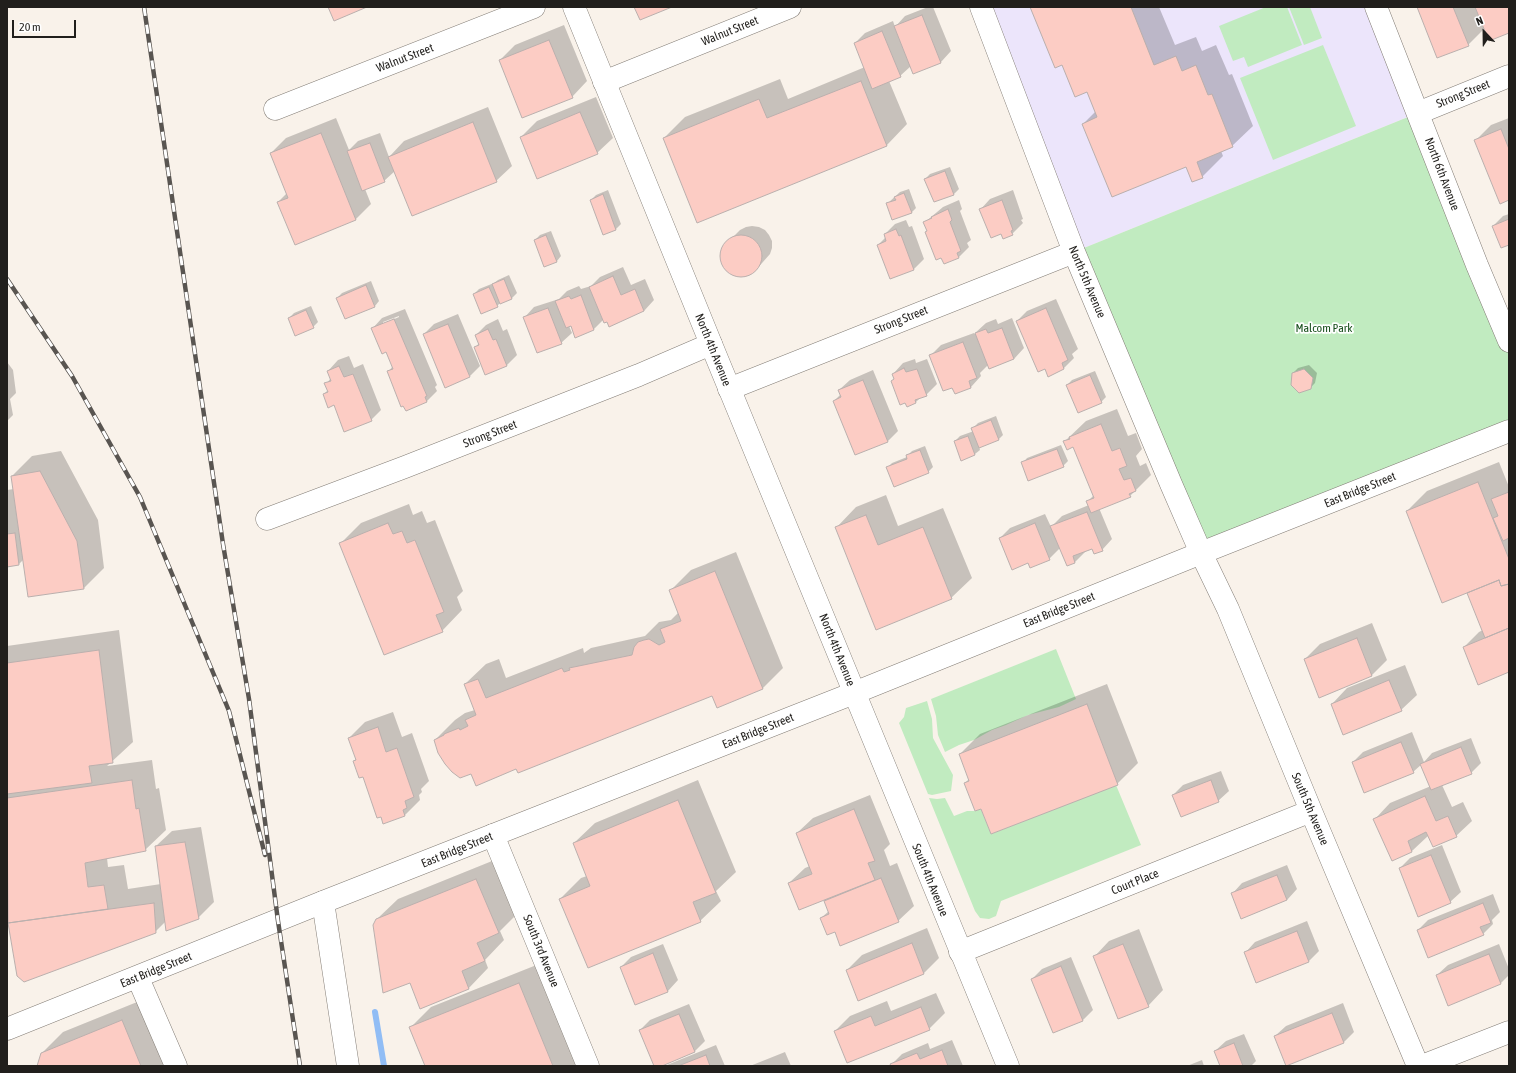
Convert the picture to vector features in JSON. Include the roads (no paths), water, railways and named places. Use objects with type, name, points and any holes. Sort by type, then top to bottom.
[{"type":"street","name":"Walnut Street","points":[[275,109],[534,7]]},
{"type":"street","name":"North 4th Avenue","points":[[574,7],[854,693]]},
{"type":"street","name":"Walnut Street","points":[[604,82],[790,7]]},
{"type":"street","name":"North 5th Avenue","points":[[981,7],[1074,252],[1201,553]]},
{"type":"street","name":"North 6th Avenue","points":[[1376,7],[1477,265],[1509,341]]},
{"type":"street","name":"Strong Street","points":[[1418,113],[1509,76]]},
{"type":"street","name":"Strong Street","points":[[729,389],[1074,252]]},
{"type":"street","name":"Strong Street","points":[[267,519],[405,467],[632,378],[711,344]]},
{"type":"street","name":"East Bridge Street","points":[[7,1029],[1509,431]]},
{"type":"street","name":"South 5th Avenue","points":[[1201,553],[1228,609],[1418,1066]]},
{"type":"street","name":"South 4th Avenue","points":[[854,693],[1008,1066]]},
{"type":"street","name":"Court Place","points":[[960,952],[1311,811]]},
{"type":"street","name":"South 3rd Avenue","points":[[493,835],[588,1066]]},
{"type":"street","points":[[323,902],[348,1066]]},
{"type":"street","points":[[138,978],[176,1066]]},
{"type":"street","points":[[1422,1066],[1509,1032]]},
{"type":"waterway","points":[[375,1012],[384,1066]]},
{"type":"railway","points":[[144,7],[223,544],[249,699],[278,921],[300,1066]]},
{"type":"railway","points":[[7,279],[72,376],[140,497],[229,711],[265,855]]},
{"type":"park label","name":"Malcom Park","points":[[1324,328]]}]
